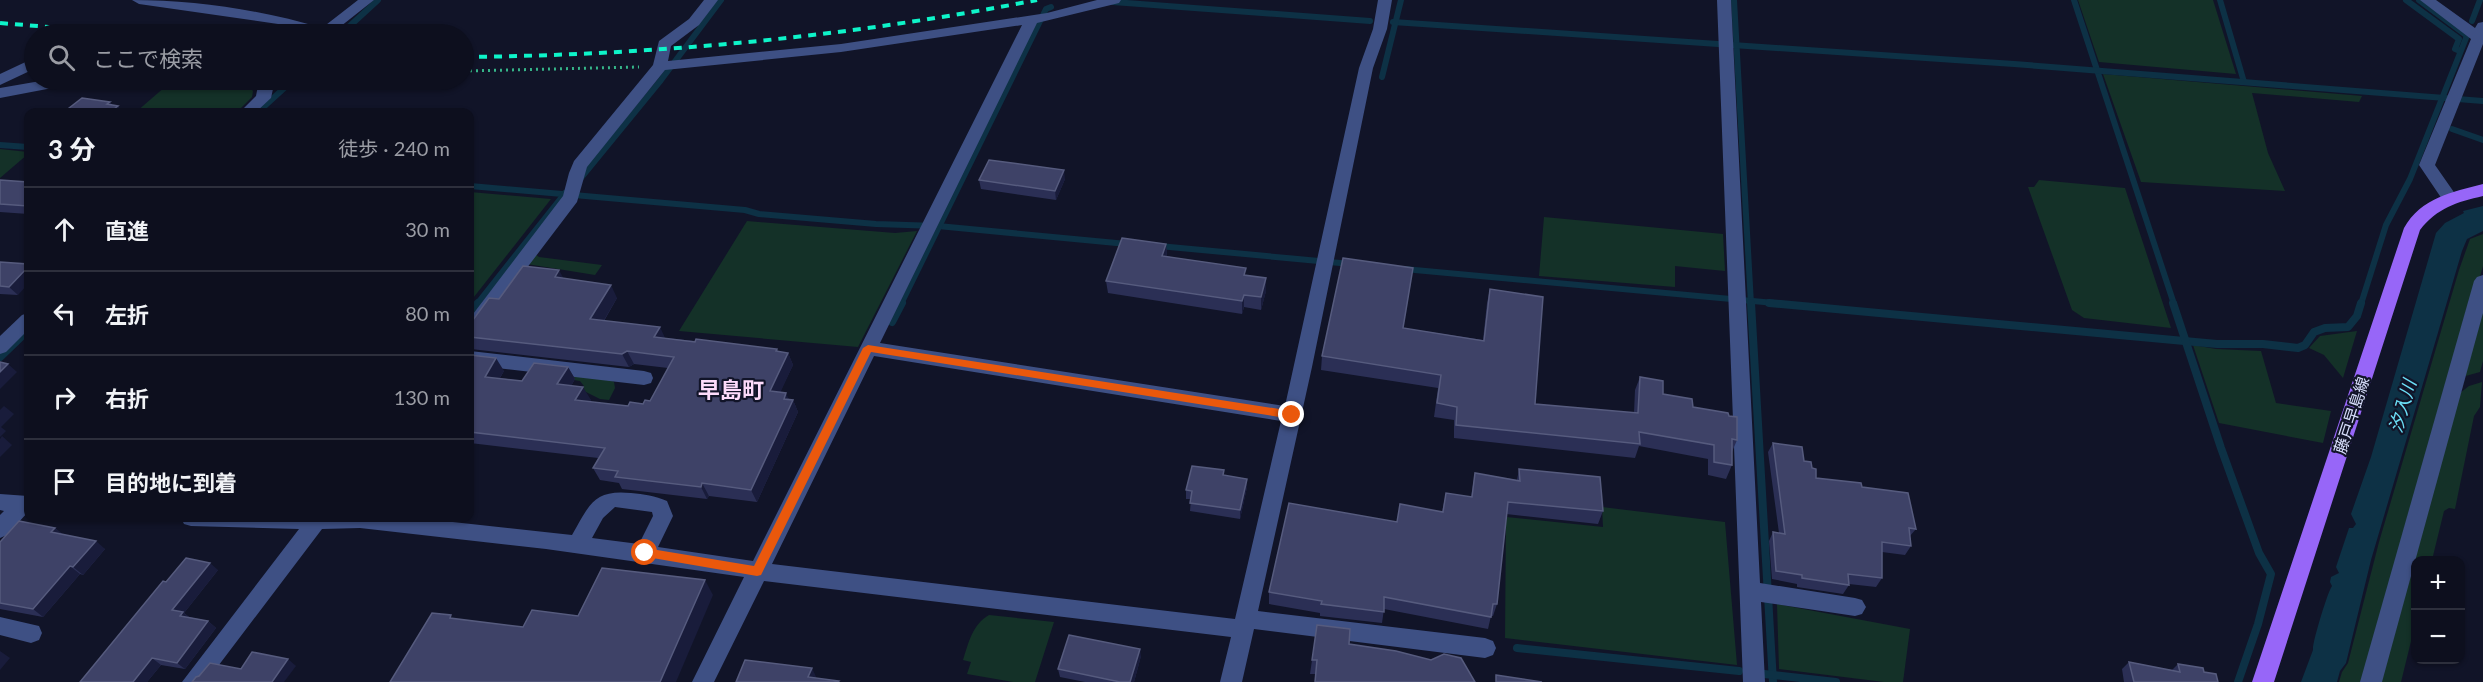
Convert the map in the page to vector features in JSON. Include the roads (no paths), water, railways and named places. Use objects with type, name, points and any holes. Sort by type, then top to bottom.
[{"type":"main road","name":"藤戸早島線","points":[[2263,682],[2412,228],[2424,211],[2450,198],[2483,190]]},
{"type":"street","points":[[139,0],[279,20],[292,24]]},
{"type":"street","points":[[337,24],[367,0]]},
{"type":"street","points":[[474,325],[574,188],[580,165],[663,66],[664,44],[694,22],[711,0]]},
{"type":"street","points":[[663,66],[841,48],[1039,18],[1114,0]]},
{"type":"street","points":[[1231,682],[1292,415],[1366,68],[1380,28],[1385,0]]},
{"type":"street","points":[[1724,0],[1737,299],[1762,593],[1754,682]]},
{"type":"street","points":[[2432,3],[2479,37],[2427,165],[2450,198]]},
{"type":"street","points":[[703,682],[928,226],[1039,18]]},
{"type":"street","points":[[0,80],[24,68]]},
{"type":"street","points":[[0,93],[24,88]]},
{"type":"street","points":[[252,108],[263,98],[265,90]]},
{"type":"street","points":[[2371,682],[2483,281]]},
{"type":"street","points":[[0,346],[24,324]]},
{"type":"street","points":[[868,348],[1292,415]]},
{"type":"street","points":[[474,358],[644,378]]},
{"type":"street","points":[[578,544],[599,508],[607,501],[613,499],[651,503],[660,507],[663,516],[645,553]]},
{"type":"street","points":[[0,502],[24,504]]},
{"type":"street","points":[[0,529],[24,506]]},
{"type":"street","points":[[193,682],[316,522]]},
{"type":"street","points":[[386,522],[645,553],[757,572],[1485,648]]},
{"type":"street","points":[[1762,593],[1856,608]]},
{"type":"street","points":[[0,626],[31,633]]},
{"type":"water","name":"汐入川","points":[[2483,206],[2483,231],[2467,239],[2462,251],[2371,560],[2346,663],[2340,671],[2337,682],[2301,682],[2332,586],[2331,577],[2339,573],[2336,567],[2349,528],[2353,528],[2356,524],[2351,514],[2371,457],[2436,233],[2445,223],[2464,213],[2463,211]]},
{"type":"waterway","points":[[352,24],[378,0]]},
{"type":"waterway","points":[[580,179],[661,80],[721,0]]},
{"type":"waterway","points":[[1396,22],[1401,0]]},
{"type":"waterway","points":[[1734,0],[1737,45]]},
{"type":"waterway","points":[[2074,0],[2097,71]]},
{"type":"waterway","points":[[2220,0],[2244,82]]},
{"type":"waterway","points":[[2406,0],[2459,39],[2455,49],[2460,51]]},
{"type":"waterway","points":[[2419,0],[2466,35]]},
{"type":"waterway","points":[[2472,21],[2480,0]]},
{"type":"waterway","points":[[1113,2],[1370,21]]},
{"type":"waterway","points":[[939,226],[1046,9],[1051,7]]},
{"type":"waterway","points":[[1382,77],[1396,22]]},
{"type":"waterway","points":[[1396,22],[1737,45]]},
{"type":"waterway","points":[[2442,98],[2468,33]]},
{"type":"waterway","points":[[1737,45],[2097,71]]},
{"type":"waterway","points":[[1737,45],[1751,301]]},
{"type":"waterway","points":[[2097,71],[2442,98]]},
{"type":"waterway","points":[[2097,71],[2174,304]]},
{"type":"waterway","points":[[262,108],[282,90]]},
{"type":"waterway","points":[[2361,304],[2386,225],[2410,179],[2442,98]]},
{"type":"waterway","points":[[2442,98],[2483,101]]},
{"type":"waterway","points":[[2452,129],[2483,140]]},
{"type":"waterway","points":[[0,145],[24,147]]},
{"type":"waterway","points":[[474,186],[564,194]]},
{"type":"waterway","points":[[477,304],[564,194]]},
{"type":"waterway","points":[[564,194],[876,224],[939,226]]},
{"type":"waterway","points":[[901,304],[939,226]]},
{"type":"waterway","points":[[939,226],[1127,244]]},
{"type":"waterway","points":[[1159,246],[1351,264]]},
{"type":"waterway","points":[[1404,269],[1751,301]]},
{"type":"waterway","points":[[1751,301],[1785,304]]},
{"type":"waterway","points":[[474,308],[478,303]]},
{"type":"waterway","points":[[892,322],[902,303]]},
{"type":"waterway","points":[[1751,303],[1773,675]]},
{"type":"waterway","points":[[1769,303],[2186,341]]},
{"type":"waterway","points":[[2173,303],[2186,341]]},
{"type":"waterway","points":[[2186,341],[2263,344],[2298,348],[2305,345],[2314,332],[2325,328],[2348,327],[2357,316],[2361,303]]},
{"type":"waterway","points":[[0,357],[24,334]]},
{"type":"waterway","points":[[2186,341],[2259,553],[2271,574],[2258,624],[2238,682]]},
{"type":"waterway","points":[[1517,648],[1739,671]]},
{"type":"waterway","points":[[1764,674],[1773,675]]},
{"type":"waterway","points":[[1773,675],[1836,682]]},
{"type":"waterway","points":[[1773,675],[1773,682]]},
{"type":"railway","points":[[474,57],[608,52],[752,42],[894,24],[1037,0]]},
{"type":"railway","points":[[0,23],[24,25]]},
{"type":"district","name":"早島町","points":[[731,389]]}]
